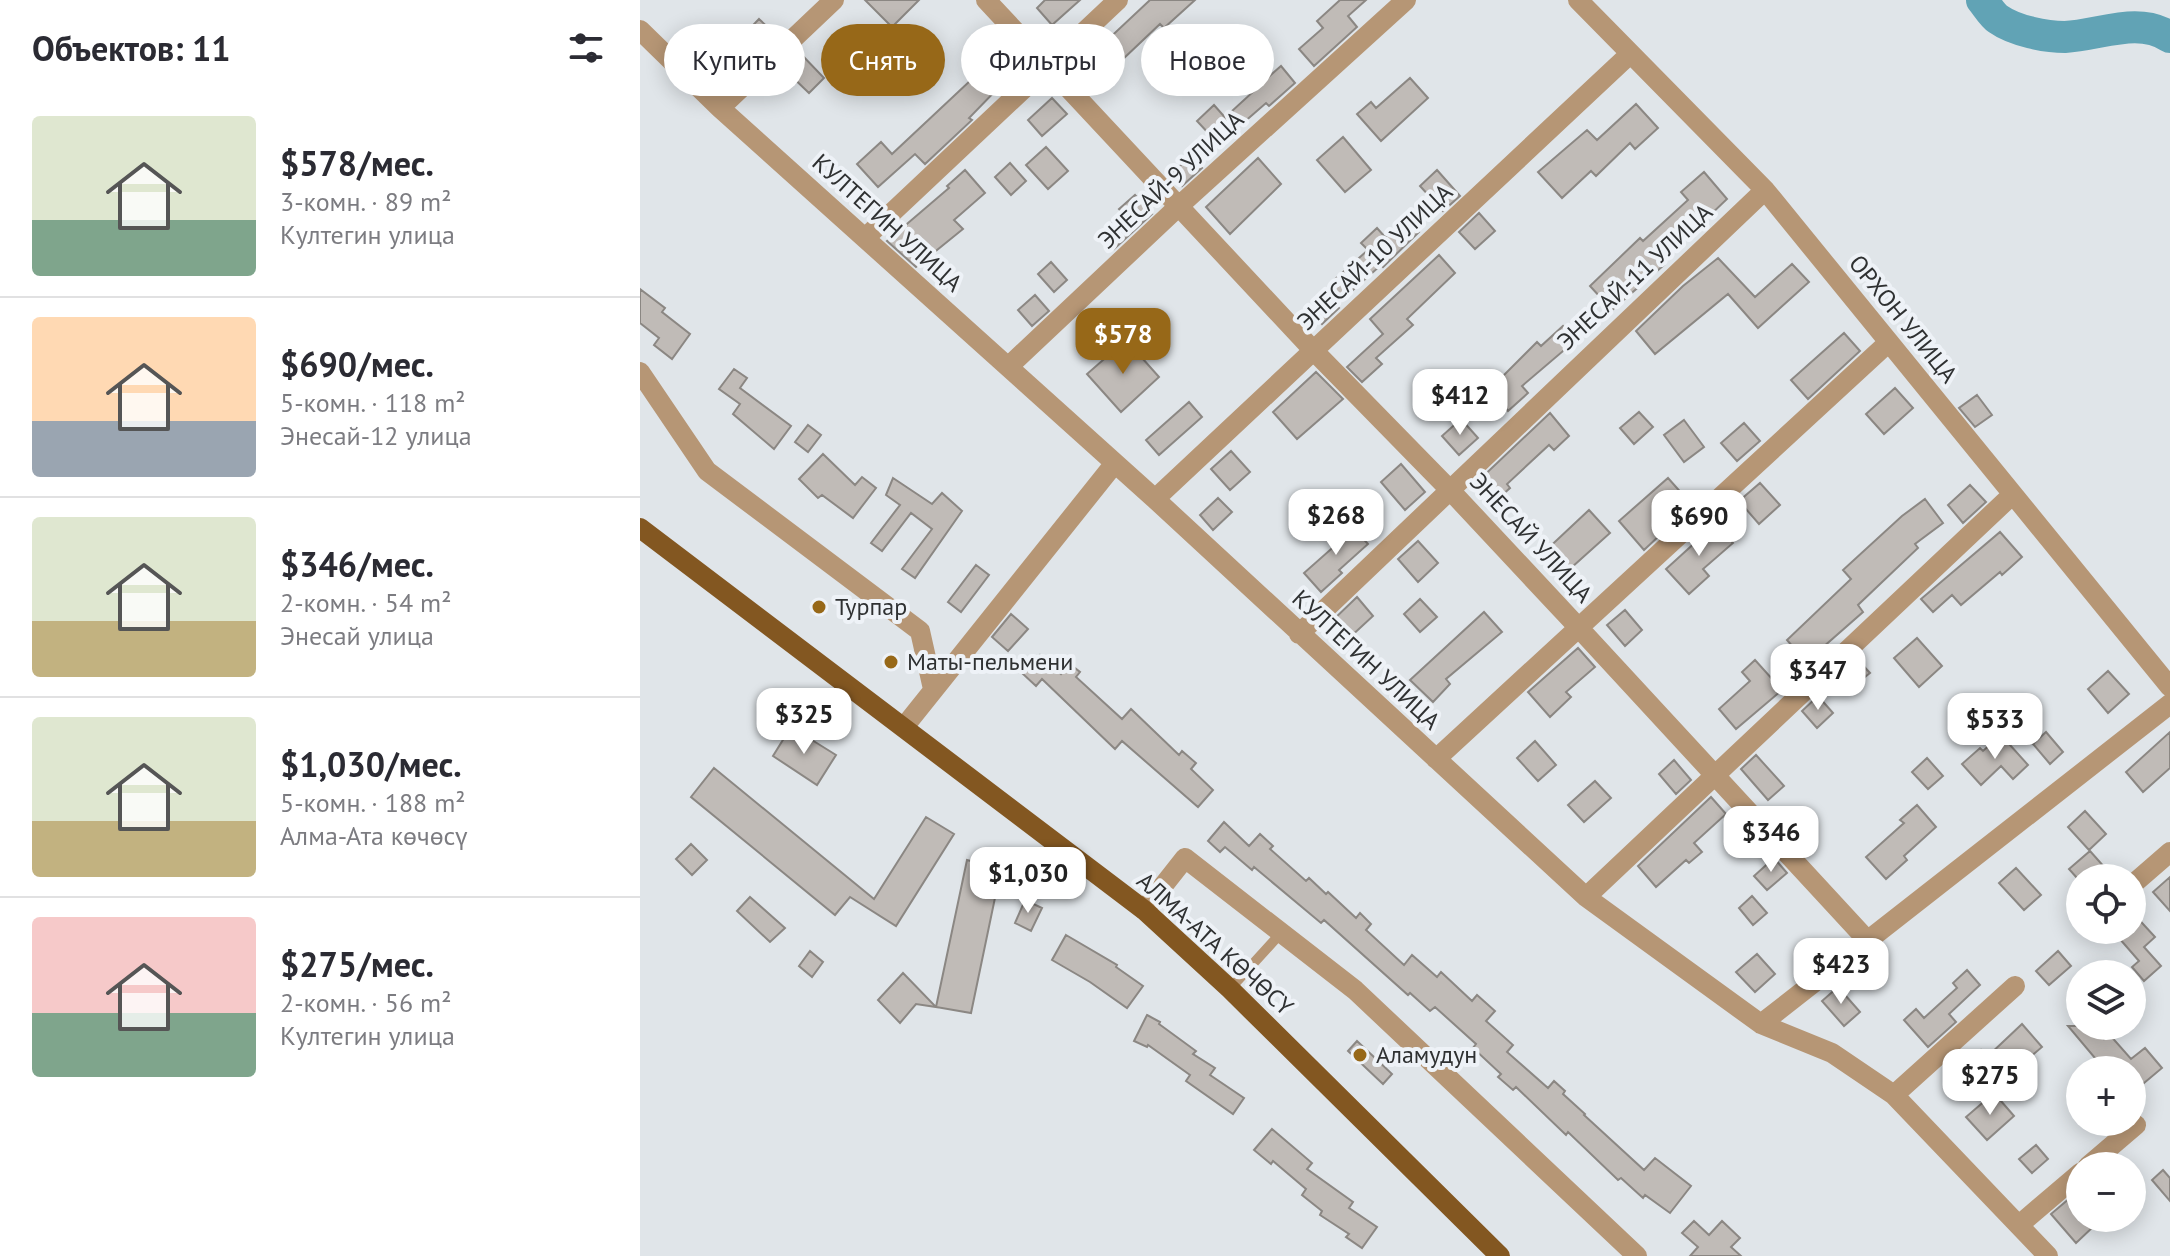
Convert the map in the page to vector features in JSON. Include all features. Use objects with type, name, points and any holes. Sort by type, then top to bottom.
[{"type":"main road","name":"АЛМА-АТА КӨЧӨСҮ","points":[[640,528],[1144,910],[1230,989],[1500,1256]]},
{"type":"street","points":[[720,108],[834,0]]},
{"type":"street","name":"ЭНЕСАЙ УЛИЦА","points":[[986,0],[1009,24]]},
{"type":"street","points":[[1092,24],[1118,0]]},
{"type":"street","name":"ЭНЕСАЙ-9 УЛИЦА","points":[[1008,367],[1179,206],[1406,0]]},
{"type":"street","name":"ОРХОН УЛИЦА","points":[[1578,0],[1765,190],[2170,687]]},
{"type":"street","name":"КУЛТЕГИН УЛИЦА","points":[[640,30],[720,108],[1155,499],[1586,897],[1761,1024],[1832,1053],[1894,1095],[2048,1256]]},
{"type":"street","name":"ЭНЕСАЙ-10 УЛИЦА","points":[[1155,499],[1630,54]]},
{"type":"street","points":[[865,238],[1014,96]]},
{"type":"street","name":"ЭНЕСАЙ УЛИЦА","points":[[1076,96],[1313,350],[1449,489],[1868,941]]},
{"type":"street","name":"ЭНЕСАЙ-11 УЛИЦА","points":[[1299,634],[1765,190]]},
{"type":"street","points":[[1436,759],[1889,342]]},
{"type":"street","points":[[640,372],[707,471],[920,631],[933,689]]},
{"type":"street","points":[[904,727],[1115,463]]},
{"type":"street","points":[[1586,897],[2012,495]]},
{"type":"street","points":[[1761,1024],[2170,704]]},
{"type":"street","points":[[2146,873],[2170,852]]},
{"type":"street","points":[[1144,910],[1185,858],[1355,990],[1637,1256]]},
{"type":"street","points":[[1894,1095],[2015,986]]},
{"type":"street","points":[[2104,1152],[2123,1136]]},
{"type":"street","points":[[2019,1225],[2066,1185]]},
{"type":"lane","points":[[1230,989],[1281,933]]},
{"type":"building","points":[[865,0],[919,0],[895,24],[889,24]]},
{"type":"building","points":[[1045,0],[1080,0],[1053,24],[1037,8]]},
{"type":"building","points":[[1150,0],[1195,0],[1168,24],[1141,24],[1141,42],[1125,57],[1124,24]]},
{"type":"building","points":[[1340,0],[1366,0],[1348,16],[1357,27],[1314,66],[1299,49],[1323,28],[1317,21]]},
{"type":"building","points":[[805,58],[821,75],[821,81],[809,93],[805,89]]},
{"type":"building","points":[[1281,66],[1295,83],[1243,123],[1232,111],[1248,96],[1274,96],[1274,72]]},
{"type":"building","points":[[1410,78],[1428,98],[1381,141],[1357,114],[1371,102],[1376,108]]},
{"type":"building","points":[[961,89],[961,96],[990,96],[969,118],[972,120],[925,164],[915,154],[878,187],[857,164],[881,142],[892,154]]},
{"type":"building","points":[[1052,98],[1067,114],[1042,136],[1028,120]]},
{"type":"building","points":[[1636,104],[1658,128],[1635,149],[1630,143],[1596,176],[1591,171],[1562,198],[1538,172],[1587,130],[1597,140]]},
{"type":"building","points":[[1214,105],[1229,122],[1212,137],[1197,121]]},
{"type":"building","points":[[1343,137],[1371,170],[1345,192],[1317,160]]},
{"type":"building","points":[[1046,147],[1068,171],[1048,189],[1026,165]]},
{"type":"building","points":[[1191,156],[1202,168],[1182,186],[1171,174]]},
{"type":"building","points":[[1258,158],[1281,184],[1230,234],[1206,207]]},
{"type":"building","points":[[1010,163],[1026,181],[1011,195],[995,177]]},
{"type":"building","points":[[965,170],[985,193],[954,220],[963,229],[916,267],[887,241],[949,188],[947,186]]},
{"type":"building","points":[[1437,170],[1460,196],[1443,211],[1420,186]]},
{"type":"building","points":[[1704,172],[1727,199],[1661,262],[1664,265],[1612,310],[1590,286],[1640,238],[1643,241],[1688,200],[1681,192]]},
{"type":"building","points":[[1135,195],[1152,214],[1114,249],[1100,234],[1123,213],[1119,209]]},
{"type":"building","points":[[1479,213],[1495,231],[1475,249],[1459,232]]},
{"type":"building","points":[[1407,218],[1419,232],[1383,267],[1381,265],[1336,305],[1339,308],[1322,324],[1308,309],[1337,283],[1334,280],[1368,250],[1361,243],[1377,228],[1385,237]]},
{"type":"building","points":[[1439,255],[1455,273],[1407,319],[1413,325],[1376,358],[1382,364],[1362,382],[1347,367],[1383,334],[1370,319]]},
{"type":"building","points":[[1718,258],[1755,297],[1792,264],[1809,282],[1758,328],[1728,294],[1655,354],[1636,331]]},
{"type":"building","points":[[1051,262],[1067,280],[1054,292],[1038,274]]},
{"type":"building","points":[[640,289],[665,308],[662,312],[690,334],[672,359],[654,345],[659,338],[640,323]]},
{"type":"building","points":[[1035,295],[1049,311],[1032,326],[1018,310]]},
{"type":"building","points":[[1563,326],[1576,340],[1522,386],[1528,393],[1508,411],[1490,389],[1537,342],[1541,346]]},
{"type":"building","points":[[1844,333],[1860,351],[1808,399],[1791,380]]},
{"type":"building","points":[[1126,340],[1159,377],[1121,412],[1087,374]]},
{"type":"building","points":[[734,369],[747,378],[740,388],[791,426],[774,449],[733,414],[740,404],[719,389]]},
{"type":"building","points":[[1316,372],[1343,399],[1297,439],[1273,412]]},
{"type":"building","points":[[1895,388],[1913,408],[1884,434],[1866,414]]},
{"type":"building","points":[[1977,395],[1992,415],[1975,427],[1959,408]]},
{"type":"building","points":[[1189,402],[1202,417],[1159,455],[1146,440]]},
{"type":"building","points":[[1639,412],[1653,427],[1634,444],[1620,428]]},
{"type":"building","points":[[1550,413],[1569,436],[1554,450],[1549,445],[1507,484],[1510,488],[1494,502],[1476,483]]},
{"type":"building","points":[[1461,419],[1478,438],[1459,455],[1442,436]]},
{"type":"building","points":[[1684,420],[1704,447],[1684,462],[1664,435]]},
{"type":"building","points":[[1744,423],[1760,441],[1737,461],[1721,443]]},
{"type":"building","points":[[808,425],[821,435],[808,452],[795,442]]},
{"type":"building","points":[[1231,451],[1250,472],[1230,490],[1211,469]]},
{"type":"building","points":[[823,454],[855,485],[862,477],[876,488],[853,518],[822,495],[818,498],[799,479]]},
{"type":"building","points":[[1401,464],[1425,492],[1405,510],[1381,482]]},
{"type":"building","points":[[893,478],[932,504],[942,493],[962,511],[915,578],[902,569],[932,529],[911,513],[882,551],[871,543],[900,505],[886,495]]},
{"type":"building","points":[[1668,478],[1692,505],[1644,550],[1619,521]]},
{"type":"building","points":[[1760,483],[1780,505],[1759,524],[1739,501]]},
{"type":"building","points":[[1970,485],[1986,502],[1963,523],[1948,505]]},
{"type":"building","points":[[1218,498],[1232,512],[1213,530],[1200,515]]},
{"type":"building","points":[[1925,499],[1943,523],[1915,544],[1918,548],[1858,605],[1863,612],[1806,662],[1787,640],[1851,579],[1843,570]]},
{"type":"building","points":[[1589,510],[1610,533],[1562,576],[1542,554]]},
{"type":"building","points":[[1347,521],[1368,544],[1339,570],[1342,573],[1321,592],[1304,573],[1338,543],[1331,535]]},
{"type":"building","points":[[1715,522],[1733,543],[1703,569],[1709,576],[1689,594],[1666,569]]},
{"type":"building","points":[[2000,532],[2022,557],[1961,605],[1952,595],[1933,612],[1921,599]]},
{"type":"building","points":[[1418,541],[1438,563],[1418,582],[1398,559]]},
{"type":"building","points":[[976,565],[989,575],[961,612],[948,602]]},
{"type":"building","points":[[1357,597],[1373,616],[1348,639],[1332,621]]},
{"type":"building","points":[[1420,599],[1437,617],[1420,632],[1404,614]]},
{"type":"building","points":[[1625,610],[1642,630],[1625,646],[1607,625]]},
{"type":"building","points":[[1484,612],[1502,632],[1446,679],[1450,684],[1433,702],[1410,680]]},
{"type":"building","points":[[1011,614],[1028,629],[1008,651],[992,637]]},
{"type":"building","points":[[1917,638],[1942,666],[1919,687],[1894,658]]},
{"type":"building","points":[[1578,648],[1595,667],[1566,692],[1571,697],[1550,717],[1528,692]]},
{"type":"building","points":[[1040,655],[1061,674],[1070,664],[1080,672],[1076,677],[1122,719],[1131,709],[1179,755],[1182,751],[1196,763],[1191,769],[1213,790],[1198,807],[1122,741],[1115,749],[1042,679],[1036,686],[1023,674]]},
{"type":"building","points":[[1857,659],[1870,673],[1855,685],[1844,672]]},
{"type":"building","points":[[1755,660],[1782,690],[1736,729],[1719,709],[1750,681],[1742,672]]},
{"type":"building","points":[[2108,671],[2129,694],[2108,713],[2088,689]]},
{"type":"building","points":[[1818,696],[1833,713],[1817,728],[1802,711]]},
{"type":"building","points":[[791,727],[836,755],[817,785],[773,756]]},
{"type":"building","points":[[2046,732],[2063,752],[2050,764],[2033,744]]},
{"type":"building","points":[[2170,732],[2170,768],[2143,792],[2126,772]]},
{"type":"building","points":[[2001,735],[2028,765],[2013,779],[2001,766],[1981,785],[1962,764]]},
{"type":"building","points":[[1535,741],[1556,765],[1538,781],[1517,758]]},
{"type":"building","points":[[1756,755],[1784,786],[1768,800],[1741,769]]},
{"type":"building","points":[[1927,758],[1943,776],[1928,789],[1912,772]]},
{"type":"building","points":[[1674,760],[1691,780],[1676,794],[1659,774]]},
{"type":"building","points":[[714,768],[874,899],[926,817],[954,834],[896,926],[850,897],[835,915],[691,797]]},
{"type":"building","points":[[1595,781],[1611,798],[1584,822],[1568,805]]},
{"type":"building","points":[[1711,797],[1726,814],[1694,843],[1702,852],[1689,863],[1686,860],[1656,887],[1638,866]]},
{"type":"building","points":[[1917,805],[1936,827],[1904,856],[1907,860],[1886,879],[1866,857],[1904,823],[1900,820]]},
{"type":"building","points":[[2085,811],[2106,834],[2089,850],[2068,827]]},
{"type":"building","points":[[1224,822],[1249,846],[1260,834],[1273,846],[1270,849],[1306,881],[1309,878],[1326,894],[1328,892],[1356,918],[1360,913],[1371,924],[1366,930],[1404,965],[1412,955],[1437,977],[1441,972],[1472,1001],[1477,995],[1495,1011],[1486,1021],[1513,1045],[1507,1052],[1548,1088],[1554,1081],[1584,1115],[1644,1170],[1655,1158],[1691,1186],[1670,1213],[1645,1195],[1643,1198],[1621,1178],[1618,1180],[1516,1087],[1513,1090],[1498,1077],[1501,1074],[1473,1048],[1476,1044],[1435,1007],[1430,1011],[1410,993],[1408,995],[1324,920],[1321,923],[1254,867],[1252,870],[1225,847],[1220,852],[1208,841]]},
{"type":"building","points":[[691,844],[707,860],[692,875],[676,859]]},
{"type":"building","points":[[2090,851],[2102,864],[2075,864]]},
{"type":"building","points":[[1774,858],[1787,873],[1767,890],[1754,876]]},
{"type":"building","points":[[967,860],[1001,869],[971,1013],[936,1007]]},
{"type":"building","points":[[2016,868],[2041,895],[2024,910],[1999,883]]},
{"type":"building","points":[[2170,877],[2170,911],[2153,892]]},
{"type":"building","points":[[1752,896],[1767,913],[1753,925],[1739,908]]},
{"type":"building","points":[[750,897],[785,928],[770,942],[737,911]]},
{"type":"building","points":[[1025,900],[1042,908],[1031,931],[1015,923]]},
{"type":"building","points":[[2146,927],[2155,937],[2144,947],[2161,966],[2146,979],[2146,960],[2138,960],[2124,944],[2146,944]]},
{"type":"building","points":[[1066,935],[1117,965],[1143,986],[1127,1008],[1052,960]]},
{"type":"building","points":[[810,951],[823,962],[812,977],[799,966]]},
{"type":"building","points":[[2058,951],[2066,960],[2066,970],[2049,985],[2036,971]]},
{"type":"building","points":[[1757,954],[1775,974],[1755,992],[1736,972]]},
{"type":"building","points":[[1967,970],[1980,985],[1949,1014],[1956,1022],[1928,1047],[1904,1020],[1916,1009],[1924,1018],[1957,988],[1953,983]]},
{"type":"building","points":[[903,973],[936,1007],[916,1004],[900,1023],[878,1000]]},
{"type":"building","points":[[1838,987],[1860,1012],[1844,1026],[1822,1001]]},
{"type":"building","points":[[1147,1015],[1196,1051],[1193,1054],[1215,1068],[1210,1075],[1244,1098],[1233,1114],[1186,1081],[1190,1075],[1148,1045],[1134,1041]]},
{"type":"building","points":[[2022,1024],[2042,1047],[2022,1064],[2013,1055],[1987,1079],[1970,1060],[1981,1050],[1987,1057]]},
{"type":"building","points":[[2080,1040],[2114,1040],[2128,1056],[2093,1056]]},
{"type":"building","points":[[1357,1041],[1392,1074],[1383,1084],[1348,1051]]},
{"type":"building","points":[[2145,1048],[2162,1068],[2146,1081],[2146,1056],[2135,1056]]},
{"type":"building","points":[[1994,1093],[2014,1116],[1987,1140],[1966,1117]]},
{"type":"building","points":[[1272,1129],[1312,1163],[1307,1169],[1353,1202],[1349,1208],[1377,1227],[1362,1248],[1346,1237],[1349,1234],[1320,1215],[1322,1211],[1302,1195],[1306,1189],[1273,1161],[1271,1164],[1254,1150]]},
{"type":"building","points":[[2036,1145],[2048,1159],[2032,1173],[2019,1159]]},
{"type":"building","points":[[2163,1170],[2170,1178],[2170,1201],[2152,1180]]},
{"type":"building","points":[[2066,1201],[2066,1231],[2051,1214]]},
{"type":"building","points":[[1694,1221],[1709,1235],[1722,1221],[1740,1238],[1731,1247],[1741,1256],[1690,1256],[1698,1247],[1682,1233]]},
{"type":"building","points":[[2067,1232],[2088,1232],[2076,1243]]},
{"type":"waterway","points":[[1982,0],[1998,19],[2040,34],[2079,36],[2132,27],[2158,31],[2170,37]]},
{"type":"place","name":"Турпар","points":[[819,607]]},
{"type":"place","name":"Маты-пельмени","points":[[891,662]]},
{"type":"place","name":"Аламудун","points":[[1360,1055]]}]
